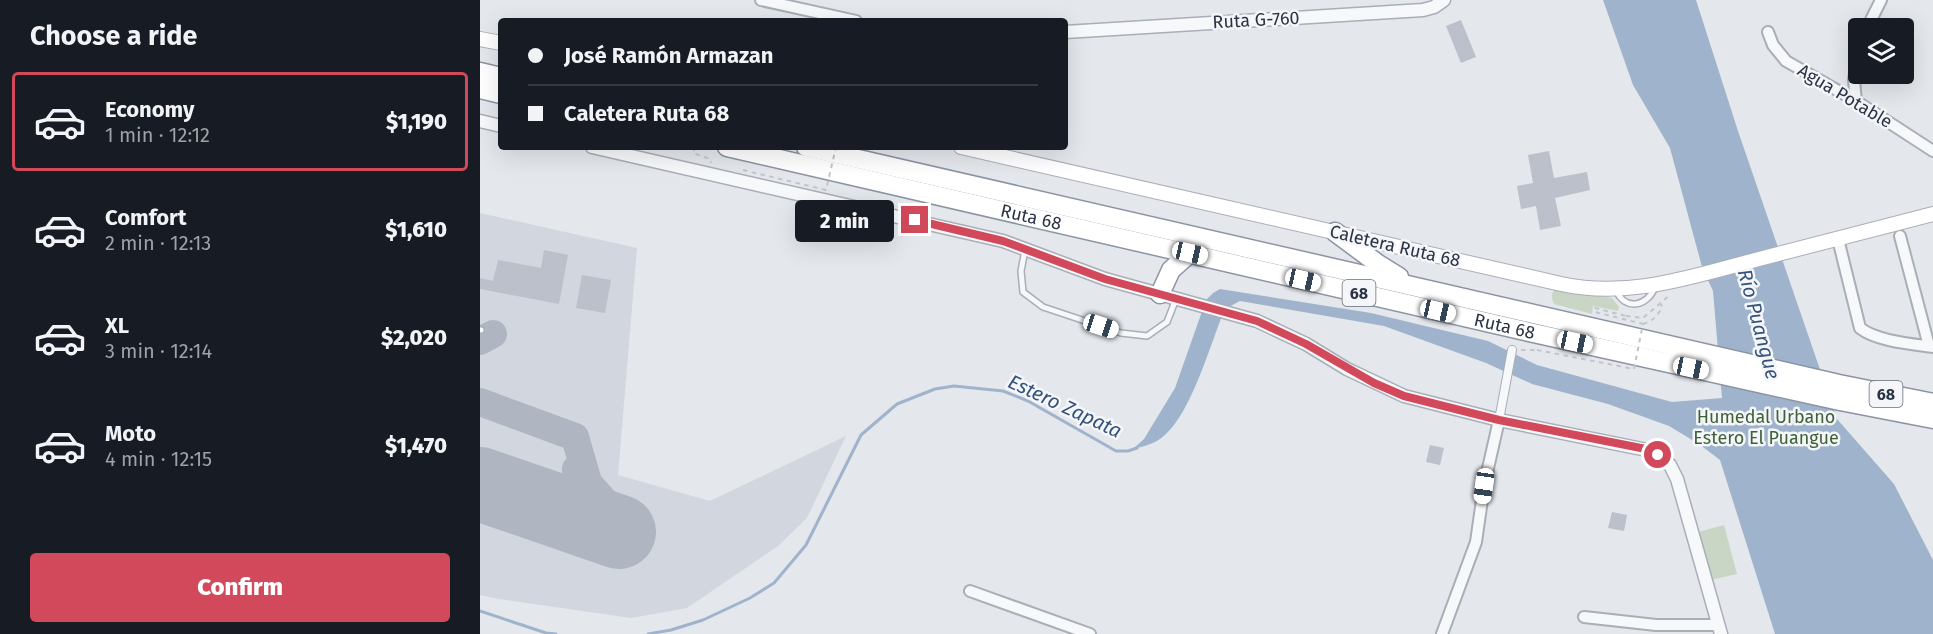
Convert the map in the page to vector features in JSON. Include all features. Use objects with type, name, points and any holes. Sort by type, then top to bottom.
[{"type":"highway","points":[[480,72],[498,76]]},
{"type":"highway","points":[[480,89],[498,93]]},
{"type":"highway","name":"Ruta 68","points":[[740,150],[1714,373],[1933,403]]},
{"type":"highway","name":"Ruta 68","points":[[819,150],[1710,353],[1933,419]]},
{"type":"highway","points":[[1335,232],[1378,264],[1416,286]]},
{"type":"highway","points":[[1168,296],[1171,270],[1190,253]]},
{"type":"main road","points":[[480,39],[498,43]]},
{"type":"main road","name":"Caletera Ruta 68","points":[[975,150],[1575,287],[1616,290],[1656,285],[1695,276],[1933,214]]},
{"type":"street","points":[[761,0],[842,18]]},
{"type":"street","name":"Ruta G-760","points":[[1068,32],[1423,10],[1434,7],[1444,0]]},
{"type":"street","points":[[1872,18],[1881,0]]},
{"type":"street","name":"Agua Potable","points":[[1768,32],[1773,45],[1786,61],[1856,101],[1933,151]]},
{"type":"street","points":[[1855,84],[1856,101]]},
{"type":"street","points":[[480,122],[498,125]]},
{"type":"street","points":[[605,150],[972,233],[1025,248],[1105,279],[1228,312],[1277,330],[1306,344],[1347,369],[1404,396],[1499,420],[1646,449],[1664,459],[1677,479],[1720,630],[1584,617]]},
{"type":"street","points":[[1834,240],[1860,328],[1867,334],[1878,337],[1931,346],[1900,236]]},
{"type":"street","points":[[1442,634],[1476,542],[1484,486],[1512,350]]},
{"type":"street","points":[[970,591],[1090,634]]},
{"type":"lane","points":[[1025,248],[1021,271],[1023,292],[1043,307],[1054,311],[1121,333],[1147,336],[1167,322],[1168,296]]},
{"type":"path","points":[[694,150],[693,153],[710,159],[710,163],[721,165]]},
{"type":"path","points":[[743,170],[826,190],[835,150]]},
{"type":"path","points":[[1661,303],[1662,308],[1652,322],[1643,324],[1595,312],[1595,308],[1643,318],[1676,290]]},
{"type":"path","points":[[1512,350],[1537,350],[1634,369],[1643,324]]},
{"type":"shaded area","points":[[480,213],[637,248],[618,475],[710,501],[846,436],[807,518],[778,546],[687,608],[631,618],[480,595]]},
{"type":"green space","points":[[1556,288],[1612,298],[1619,307],[1618,311],[1593,306],[1592,314],[1554,304],[1552,295]]},
{"type":"green space","points":[[1724,525],[1737,574],[1711,580],[1698,532]]},
{"type":"water","name":"Río Puangue","points":[[1603,0],[1696,0],[1738,131],[1837,419],[1894,484],[1933,560],[1933,634],[1775,634],[1720,460],[1669,426],[1608,404],[1532,384],[1486,363],[1384,326],[1240,301],[1225,309],[1197,382],[1178,419],[1167,433],[1155,442],[1133,449],[1144,439],[1175,388],[1206,300],[1220,289],[1371,313],[1488,341],[1537,365],[1672,402],[1722,398],[1713,291],[1702,267],[1670,148],[1633,85]]},
{"type":"building","points":[[1461,20],[1476,57],[1461,63],[1446,26]]},
{"type":"building","points":[[1549,151],[1554,178],[1587,172],[1590,190],[1555,198],[1561,226],[1540,230],[1536,206],[1521,209],[1517,186],[1533,183],[1528,155]]},
{"type":"building","points":[[544,250],[568,255],[559,304],[480,289],[480,278],[493,281],[498,260],[541,268]]},
{"type":"building","points":[[582,275],[611,280],[605,313],[576,308]]},
{"type":"building","points":[[1430,445],[1444,448],[1440,465],[1426,462]]},
{"type":"building","points":[[1612,512],[1627,515],[1624,531],[1608,528]]},
{"type":"waterway","name":"Estero Zapata","points":[[648,634],[703,620],[750,598],[774,583],[806,545],[861,435],[897,404],[935,389],[954,386],[1003,391],[1028,401],[1116,451],[1137,448]]},
{"type":"waterway","name":"Estero Zapata","points":[[480,611],[546,633],[556,634]]},
{"type":"taxiway","points":[[480,341],[493,334]]},
{"type":"taxiway","points":[[480,402],[575,437],[588,482]]},
{"type":"taxiway","points":[[576,469],[616,514],[620,523],[619,532]]},
{"type":"runway","points":[[480,484],[619,532]]},
{"type":"route","points":[[915,220],[1003,241],[1105,279],[1257,321],[1306,344],[1374,383],[1404,396],[1499,420],[1646,449],[1658,455]]},
{"type":"park label","name":"Humedal Urbano Estero El Puangue","points":[[1766,427]]}]
